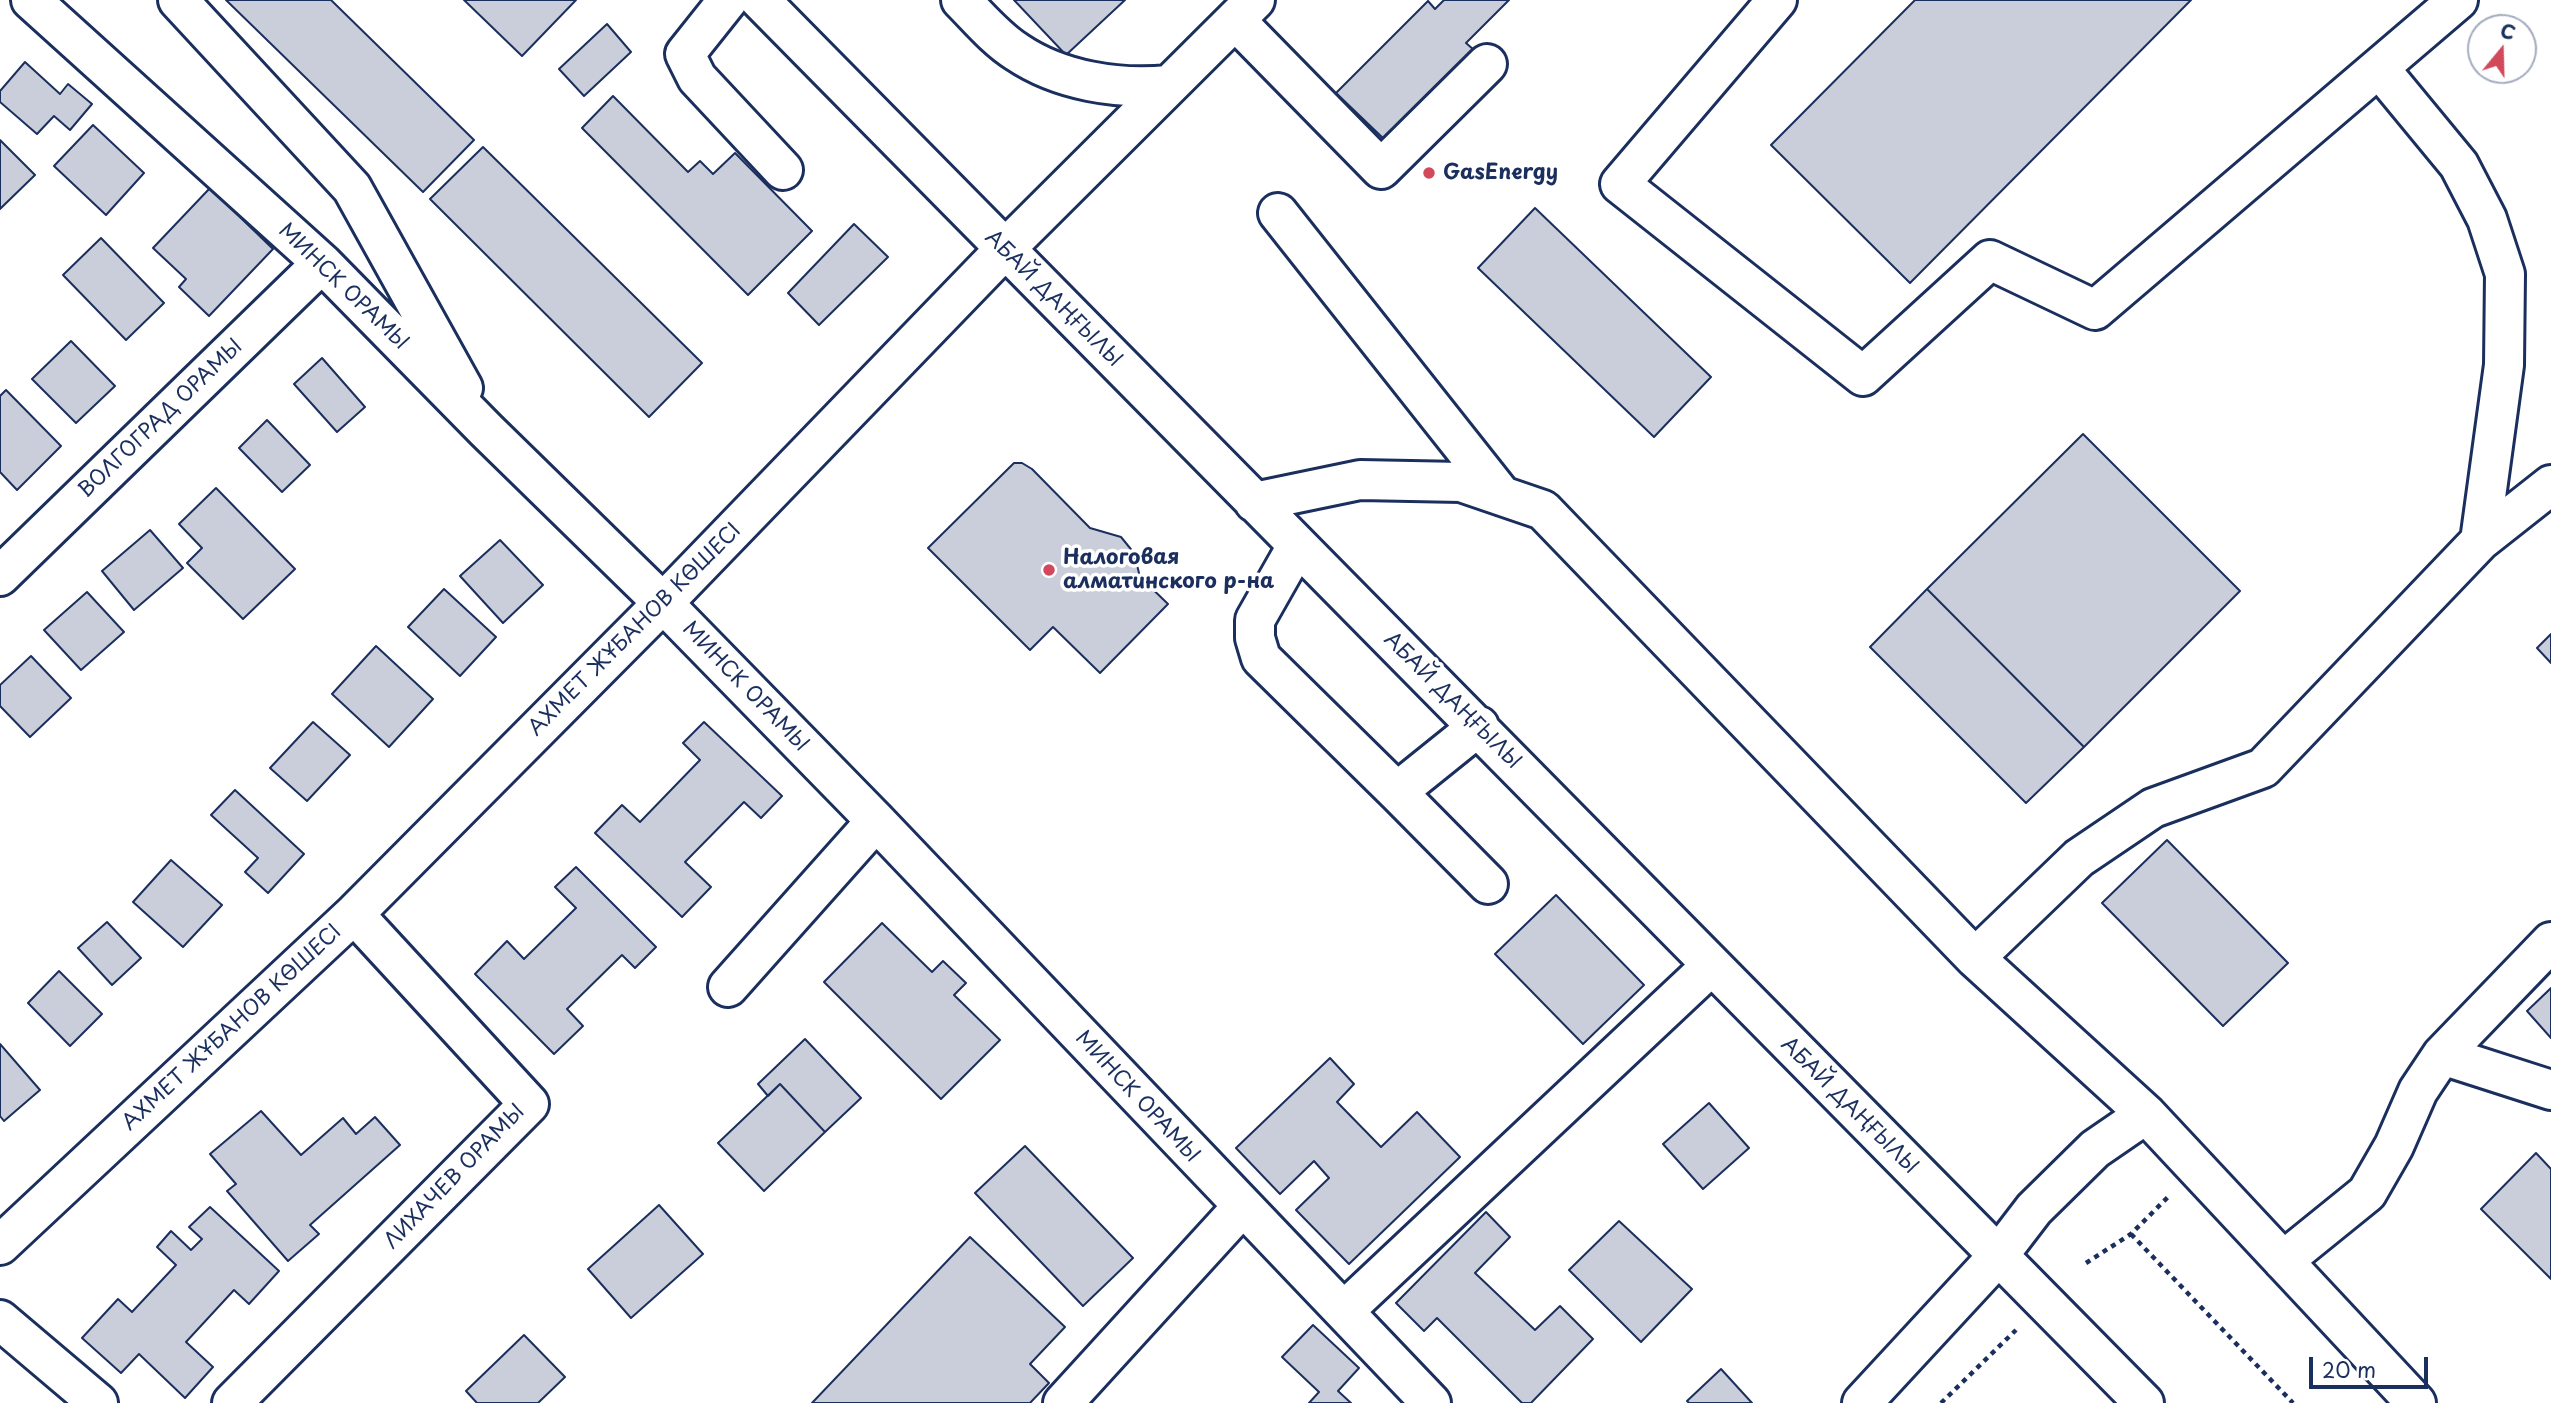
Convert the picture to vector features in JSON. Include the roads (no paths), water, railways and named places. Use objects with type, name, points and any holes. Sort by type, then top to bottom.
[{"type":"street","points":[[0,7],[7,0]]},
{"type":"street","name":"МИНСК ОРАМЫ","points":[[31,0],[322,262],[486,430],[663,603],[876,821],[1431,1403]]},
{"type":"street","points":[[178,0],[352,188],[486,430]]},
{"type":"street","points":[[728,0],[685,54],[697,78],[783,170]]},
{"type":"street","name":"АБАЙ ДАҢҒЫЛЫ","points":[[760,0],[2144,1403]]},
{"type":"street","points":[[961,0],[1016,52],[1076,78],[1136,89],[1169,85]]},
{"type":"street","points":[[1777,0],[1620,184],[1863,376],[1990,260],[2095,310],[2458,0]]},
{"type":"street","points":[[1245,10],[1381,169],[1488,64]]},
{"type":"street","name":"АХМЕТ ЖҰБАНОВ КӨШЕСІ","points":[[0,1245],[354,914],[663,603],[1004,250],[1245,10]]},
{"type":"street","points":[[2379,68],[2459,165],[2487,219],[2505,274],[2504,365],[2480,541]]},
{"type":"street","points":[[1278,213],[1502,496]]},
{"type":"street","name":"ВОЛГОГРАД ОРАМЫ","points":[[0,576],[322,262]]},
{"type":"street","points":[[1254,502],[1360,480],[1461,482],[1543,510],[1975,958],[2146,1114],[2416,1403]]},
{"type":"street","points":[[1975,958],[2079,858],[2153,808],[2263,768],[2480,541],[2551,485]]},
{"type":"street","points":[[1297,546],[1255,620],[1255,638],[1261,658],[1488,884]]},
{"type":"street","points":[[1397,792],[1479,726]]},
{"type":"street","points":[[728,987],[876,821]]},
{"type":"street","name":"ЛИХАЧЕВ ОРАМЫ","points":[[232,1403],[529,1104],[354,914]]},
{"type":"street","points":[[2283,1261],[2367,1193],[2394,1146],[2418,1091],[2442,1055],[2551,942]]},
{"type":"street","points":[[1344,1311],[1711,966]]},
{"type":"street","points":[[2442,1055],[2551,1090]]},
{"type":"street","points":[[1862,1403],[1998,1256],[2034,1209],[2095,1149],[2146,1114]]},
{"type":"street","points":[[1063,1403],[1242,1207]]},
{"type":"street","points":[[0,1320],[98,1403]]},
{"type":"place","name":"GasEnergy","points":[[1429,173]]},
{"type":"place","name":"Налоговая алматинского р-на","points":[[1049,570]]}]
